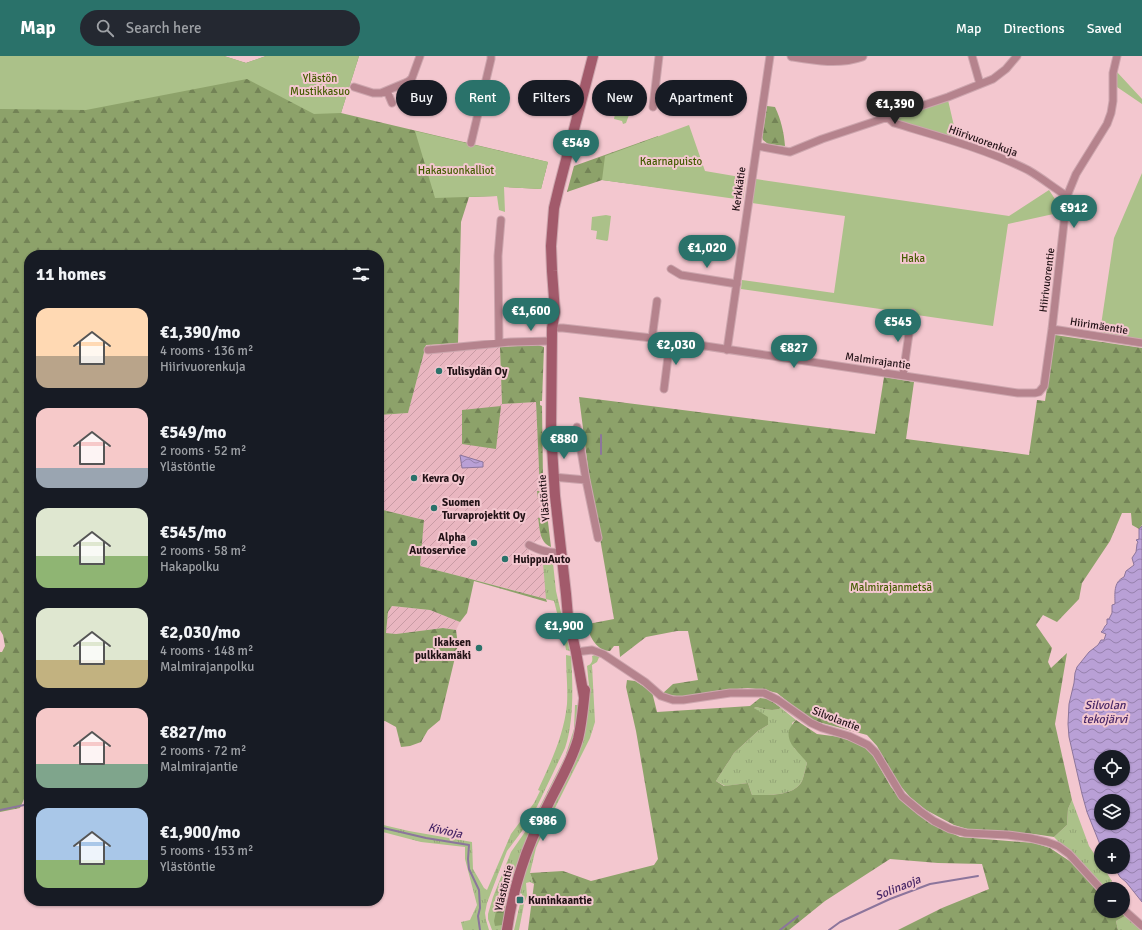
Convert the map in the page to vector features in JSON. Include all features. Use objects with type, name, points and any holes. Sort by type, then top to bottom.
[{"type":"main road","name":"Ylästöntie","points":[[507,930],[516,885],[528,850],[544,812],[563,776],[578,739],[582,720],[584,697],[579,652],[568,617],[554,477],[551,431],[552,328],[549,298],[552,271],[551,246],[554,208],[592,56]]},
{"type":"street","points":[[354,87],[373,93],[381,93],[409,81],[412,78],[420,56]]},
{"type":"street","points":[[472,143],[491,56]]},
{"type":"street","points":[[653,107],[659,56]]},
{"type":"street","name":"Kerkkätie","points":[[727,350],[770,56]]},
{"type":"street","points":[[792,56],[832,61],[846,60],[862,56]]},
{"type":"street","points":[[972,56],[980,84]]},
{"type":"street","points":[[757,146],[790,152],[822,139],[948,97],[993,79],[999,75],[1017,56]]},
{"type":"street","name":"Hiirivuorentie","points":[[1035,393],[1039,392],[1044,386],[1052,330],[1067,196],[1076,174],[1107,124],[1111,113],[1114,73],[1117,56]]},
{"type":"street","points":[[387,91],[392,103]]},
{"type":"street","name":"Hiirivuorenkuja","points":[[887,117],[894,123],[984,151],[1011,162],[1034,174],[1067,196]]},
{"type":"street","points":[[500,343],[498,256],[501,220]]},
{"type":"street","points":[[671,268],[681,275],[737,284]]},
{"type":"street","points":[[652,338],[657,301]]},
{"type":"street","points":[[903,375],[912,313]]},
{"type":"street","name":"Malmirajantie","points":[[552,328],[652,338],[1018,393],[1035,393]]},
{"type":"street","name":"Hiirimäentie","points":[[1052,330],[1142,343]]},
{"type":"street","points":[[664,389],[670,341]]},
{"type":"street","points":[[428,350],[511,342],[552,342]]},
{"type":"street","points":[[577,427],[598,538]]},
{"type":"street","points":[[554,477],[586,480]]},
{"type":"street","points":[[529,545],[553,553],[561,552]]},
{"type":"street","name":"Silvolantie","points":[[579,652],[592,650],[603,654],[645,682],[661,696],[673,700],[683,700],[730,693],[764,693],[778,700],[811,723],[849,736],[868,745],[876,753],[902,796],[920,812],[934,821],[966,833],[1030,838],[1058,846],[1069,854],[1095,882]]},
{"type":"street","points":[[1130,915],[1142,926]]},
{"type":"shaded area","points":[[458,343],[458,350],[500,347],[502,404],[536,402],[540,491],[537,491],[542,499],[544,517],[538,518],[541,539],[529,544],[529,553],[550,559],[554,601],[420,566],[424,520],[384,510],[384,415],[408,413],[426,345]]},
{"type":"shaded area","points":[[392,606],[430,610],[460,622],[456,630],[443,628],[396,634],[386,633],[388,612]]},
{"type":"green space","points":[[0,56],[224,56],[246,63],[266,56],[359,56],[341,113],[548,162],[541,189],[504,187],[497,196],[469,197],[461,222],[458,343],[426,345],[408,413],[384,415],[384,250],[24,250],[24,799],[20,808],[0,812],[0,652],[2,652],[5,646],[3,635],[0,630]]},
{"type":"green space","name":"Ylästön Mustikkasuo","points":[[0,56],[224,56],[246,63],[266,56],[359,56],[341,113],[314,114],[247,79],[86,110],[0,109]]},
{"type":"green space","points":[[1117,72],[1142,99],[1142,104],[1117,87]]},
{"type":"green space","points":[[948,100],[957,139],[900,123],[898,119],[901,116]]},
{"type":"green space","points":[[767,106],[775,107],[782,126],[785,146],[768,144],[763,140],[762,137]]},
{"type":"green space","points":[[615,116],[629,116],[626,123],[623,124],[622,121],[614,119]]},
{"type":"green space","name":"Kaarnapuisto","points":[[689,125],[705,171],[746,178],[743,200],[602,180],[605,156]]},
{"type":"green space","name":"Hakasuonkalliot","points":[[415,131],[548,162],[541,189],[504,187],[505,212],[499,210],[497,196],[435,198]]},
{"type":"green space","points":[[658,136],[670,189],[602,180],[567,192],[574,166]]},
{"type":"green space","points":[[1142,173],[1142,340],[1100,332],[1114,238]]},
{"type":"green space","name":"Haka","points":[[756,179],[1009,216],[1049,190],[1055,199],[1058,213],[1008,224],[993,326],[741,289],[742,280],[834,293],[845,216],[752,203]]},
{"type":"green space","points":[[606,215],[611,216],[607,241],[596,239],[597,231],[591,230],[592,217]]},
{"type":"green space","name":"Malmirajanmetsä","points":[[1055,335],[1142,348],[1142,525],[1139,529],[1132,525],[1131,513],[1122,513],[1110,541],[1082,583],[1079,599],[1057,622],[1043,615],[1036,625],[1052,648],[1048,662],[1051,668],[1067,653],[1055,724],[1072,800],[1068,809],[1067,825],[1054,837],[1034,834],[971,830],[954,825],[926,810],[910,797],[897,782],[877,746],[867,735],[811,720],[777,693],[748,688],[715,691],[684,697],[662,694],[673,684],[698,680],[688,631],[677,631],[646,637],[620,657],[619,646],[614,646],[610,651],[601,649],[592,639],[587,627],[588,624],[614,619],[589,475],[579,397],[875,434],[884,377],[914,382],[906,439],[1029,455],[1037,400],[1045,401]]},
{"type":"green space","points":[[538,345],[544,347],[542,401],[540,401],[540,405],[542,406],[543,480],[551,547],[542,539],[538,518],[544,517],[542,499],[538,498],[537,491],[540,491],[536,402],[502,404],[500,347]]},
{"type":"green space","points":[[501,406],[496,449],[462,444],[462,410]]},
{"type":"green space","points":[[384,510],[424,520],[420,566],[546,599],[547,602],[474,581],[467,613],[460,622],[430,610],[392,606],[388,612],[386,633],[396,634],[443,628],[456,630],[458,645],[440,720],[428,730],[421,742],[410,746],[401,747],[396,727],[385,721]]},
{"type":"green space","points":[[552,561],[553,563],[556,591],[570,651],[566,650],[554,601],[546,599],[543,563]]},
{"type":"green space","points":[[598,654],[600,655],[597,662],[592,665],[595,722],[590,738],[536,848],[530,873],[534,884],[530,882],[526,883],[527,896],[519,930],[514,930],[522,895],[520,893],[521,881],[588,706],[589,686],[587,666],[592,662],[592,656]]},
{"type":"green space","points":[[566,655],[571,656],[572,691],[570,727],[565,748],[531,819],[507,851],[487,903],[485,913],[489,930],[463,930],[461,922],[470,920],[477,905],[465,859],[465,847],[421,842],[384,832],[384,825],[472,842],[473,869],[484,888],[487,890],[511,834],[534,803],[540,791],[538,790],[552,759],[563,727],[567,704]]},
{"type":"green space","points":[[627,680],[635,681],[652,692],[657,712],[750,706],[760,698],[769,699],[781,708],[772,710],[756,707],[754,708],[768,717],[768,725],[758,731],[734,753],[716,781],[724,786],[748,783],[752,795],[772,795],[793,790],[802,781],[807,763],[794,748],[790,740],[789,730],[796,720],[817,734],[840,737],[861,745],[871,752],[891,787],[904,803],[928,822],[960,837],[1034,843],[1050,848],[1071,862],[1094,885],[1094,918],[1121,918],[1116,921],[1118,930],[898,930],[942,908],[989,889],[982,864],[938,863],[890,859],[825,901],[789,930],[528,930],[534,884],[530,873],[563,871],[591,881],[654,865],[658,859],[636,731],[626,687]]},
{"type":"green space","points":[[575,705],[578,705],[576,733],[503,930],[492,930],[488,919],[488,914],[493,897],[511,852],[532,822],[565,757],[574,729]]},
{"type":"green space","points":[[756,707],[772,710],[781,708],[796,720],[792,723],[794,748],[803,756],[807,763],[802,781],[793,790],[779,794],[752,795],[748,783],[725,786],[716,781],[734,753],[758,731],[768,725],[754,708]]},
{"type":"green space","points":[[1072,800],[1089,846],[1094,854],[1094,874],[1108,874],[1112,881],[1111,882],[1097,882],[1054,837],[1067,825],[1068,809]]},
{"type":"green space","points":[[508,876],[513,881],[502,925],[495,926],[494,921],[503,877]]},
{"type":"green space","points":[[1121,918],[1127,918],[1142,930],[1118,930],[1116,921]]},
{"type":"water","points":[[460,455],[483,462],[483,467],[462,468]]},
{"type":"water","name":"Silvolan tekojärvi","points":[[1142,526],[1142,902],[1130,887],[1130,882],[1126,882],[1118,874],[1130,874],[1130,838],[1097,838],[1094,830],[1130,830],[1130,794],[1094,794],[1094,830],[1082,794],[1069,737],[1068,724],[1069,704],[1077,667],[1101,640],[1104,640],[1106,634],[1101,632],[1107,624],[1107,619],[1109,619],[1112,613],[1112,605],[1115,604],[1116,585],[1120,579],[1124,577],[1126,571],[1134,565],[1132,558],[1136,552],[1138,542],[1136,540],[1139,539],[1139,529]]},
{"type":"waterway","points":[[601,435],[601,454]]},
{"type":"waterway","name":"Kivioja","points":[[0,810],[24,805]]},
{"type":"waterway","name":"Kivioja","points":[[384,828],[426,838],[469,845],[469,869],[479,890],[480,908],[478,916],[480,930]]},
{"type":"waterway","name":"Solinaoja","points":[[829,930],[840,922],[890,899],[930,884],[978,876]]},
{"type":"waterway","points":[[780,930],[798,916]]},
{"type":"place","name":"Tulisydän Oy","points":[[439,371]]},
{"type":"place","name":"Kevra Oy","points":[[414,478]]},
{"type":"place","name":"Suomen Turvaprojektit Oy","points":[[434,508]]},
{"type":"place","name":"Alpha Autoservice","points":[[474,543]]},
{"type":"place","name":"HuippuAuto","points":[[505,559]]},
{"type":"place","name":"Ikaksen pulkkamäki","points":[[479,648]]},
{"type":"place","name":"Kuninkaantie","points":[[520,900]]}]
